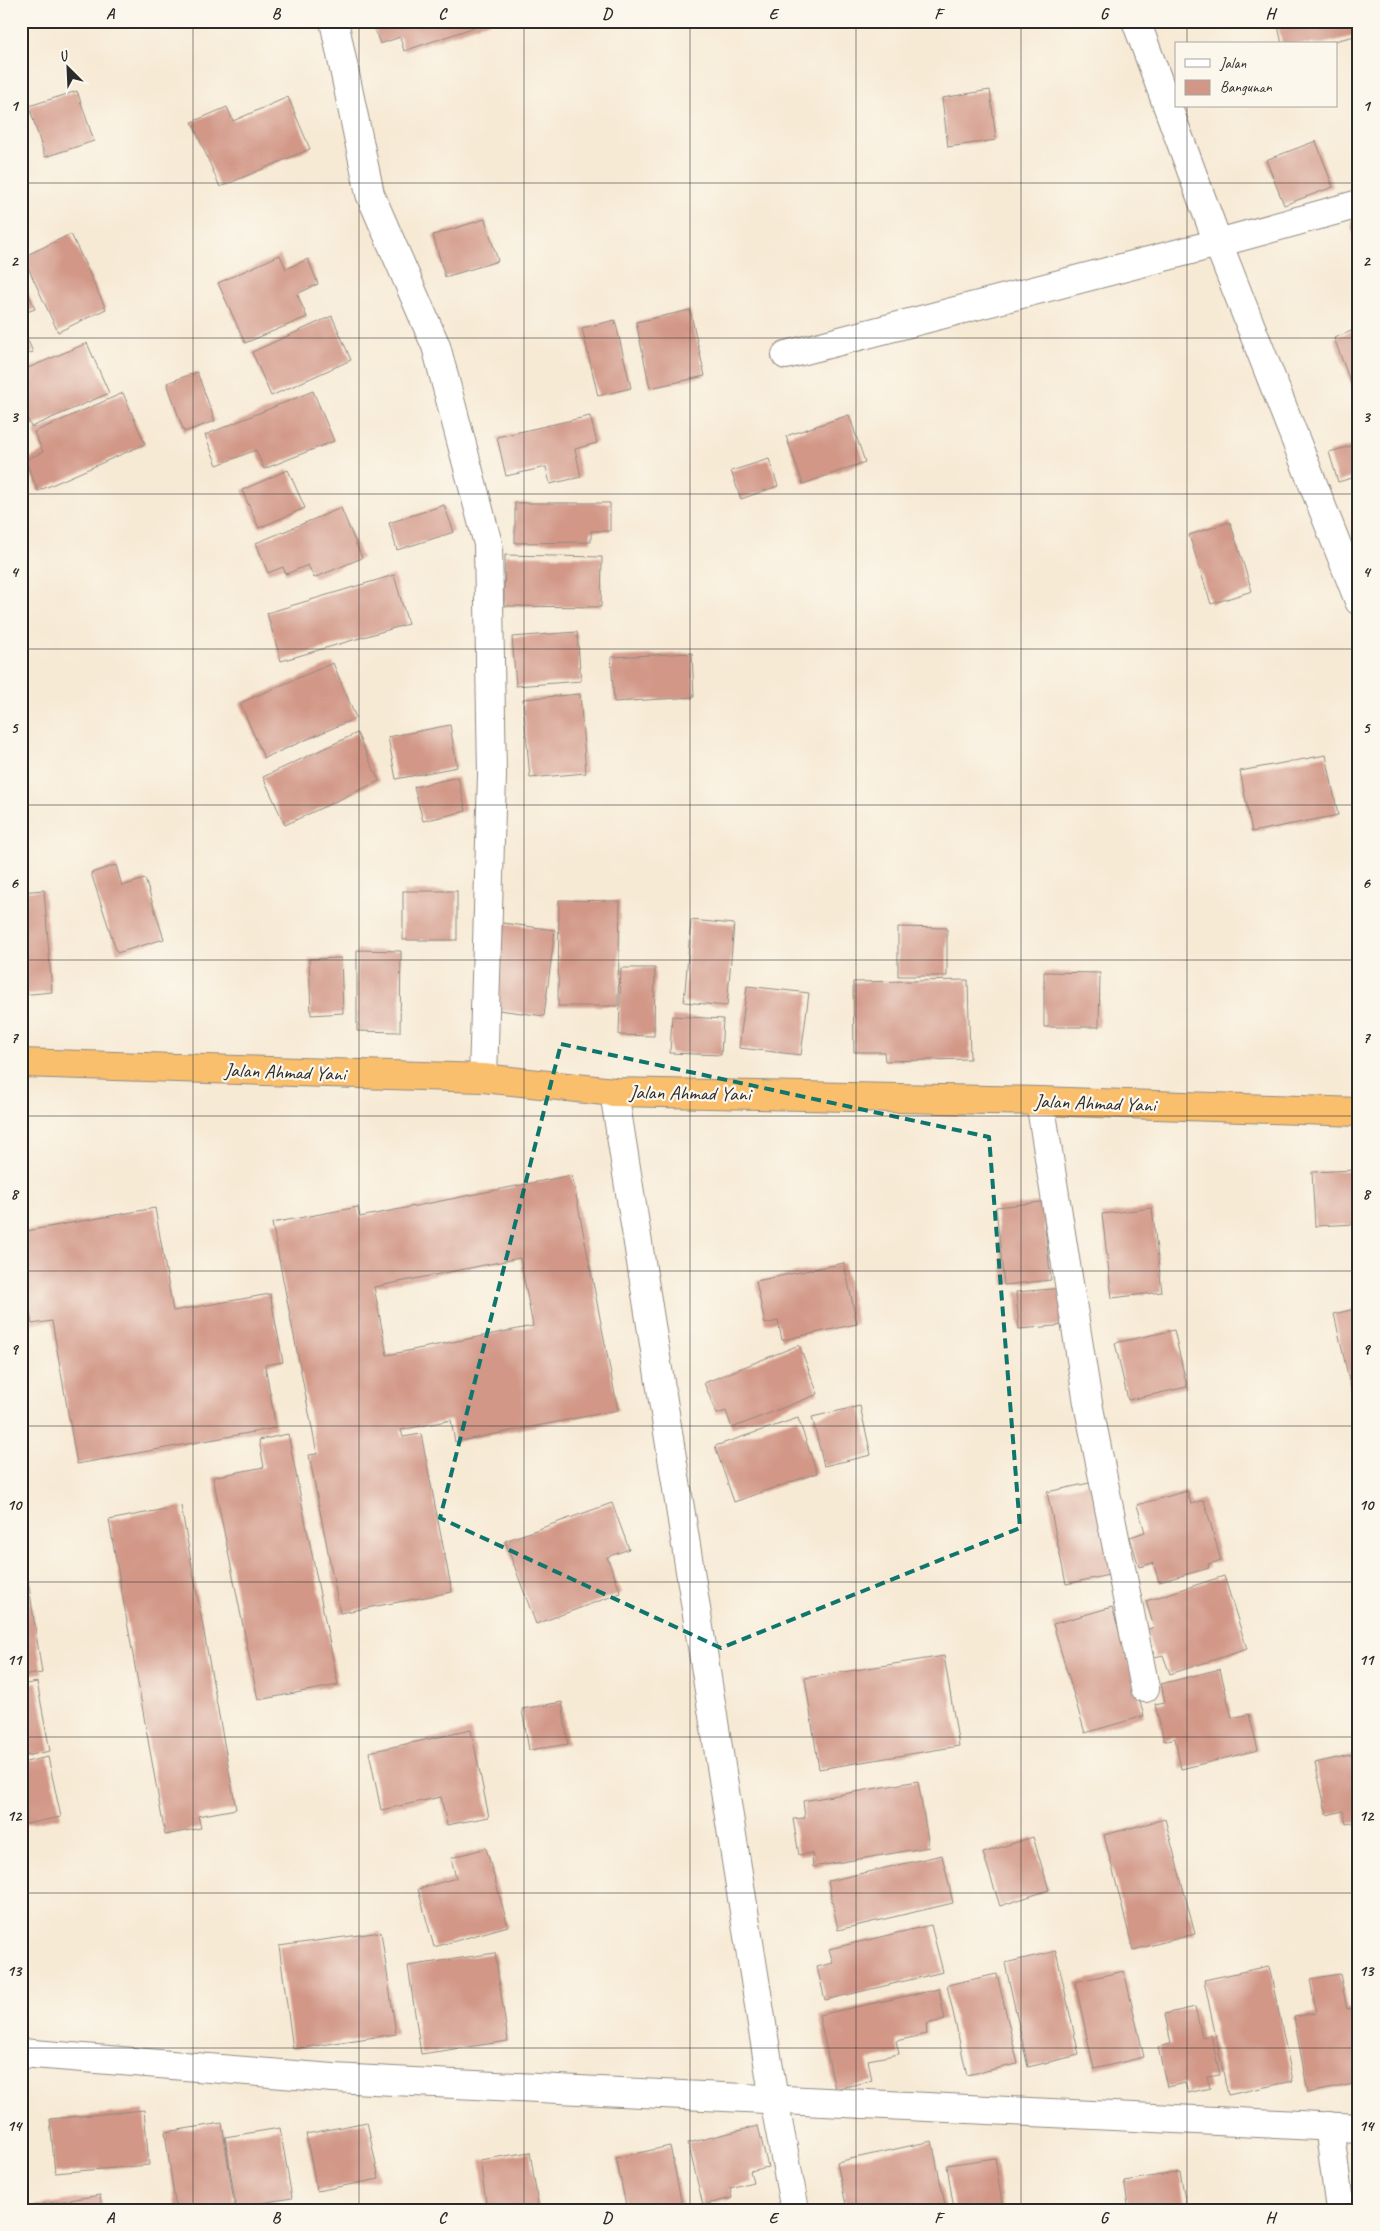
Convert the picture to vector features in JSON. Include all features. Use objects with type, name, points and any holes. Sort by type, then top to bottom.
[{"type":"highway","name":"Jalan Ahmad Yani","points":[[21,1063],[483,1078],[614,1092],[1040,1101],[1359,1112]]},
{"type":"street","points":[[334,21],[370,194],[436,346],[488,544],[492,774],[483,1078]]},
{"type":"street","points":[[1136,21],[1218,242],[1359,601]]},
{"type":"street","points":[[786,355],[1359,204]]},
{"type":"street","points":[[614,1092],[774,2100],[795,2210]]},
{"type":"street","points":[[1040,1101],[1088,1403],[1145,1688]]},
{"type":"street","points":[[21,2053],[332,2078],[1359,2128]]},
{"type":"street","points":[[1329,2126],[1340,2210]]},
{"type":"highlighted area","points":[[561,1044],[989,1137],[1020,1528],[721,1648],[440,1518]]},
{"type":"building","points":[[372,21],[490,22],[404,51],[400,37],[380,44]]},
{"type":"building","points":[[1277,21],[1359,21],[1359,35],[1330,42],[1282,42]]},
{"type":"building","points":[[990,90],[996,140],[948,147],[942,98]]},
{"type":"building","points":[[77,91],[94,141],[45,157],[29,106]]},
{"type":"building","points":[[288,97],[310,149],[220,187],[192,122],[227,107],[233,121]]},
{"type":"building","points":[[1316,141],[1333,187],[1284,205],[1266,160]]},
{"type":"building","points":[[485,219],[498,261],[445,277],[433,235]]},
{"type":"building","points":[[1359,222],[1359,252],[1358,252],[1351,224]]},
{"type":"building","points":[[71,234],[106,309],[58,332],[23,257]]},
{"type":"building","points":[[280,255],[286,269],[308,259],[318,284],[297,294],[307,317],[245,343],[218,283]]},
{"type":"building","points":[[21,276],[35,309],[21,314]]},
{"type":"building","points":[[690,310],[705,376],[650,388],[636,322]]},
{"type":"building","points":[[332,316],[351,360],[271,396],[252,352]]},
{"type":"building","points":[[615,320],[631,388],[598,396],[582,328]]},
{"type":"building","points":[[21,325],[33,352],[21,357]]},
{"type":"building","points":[[1359,328],[1359,390],[1354,392],[1334,338]]},
{"type":"building","points":[[87,343],[109,393],[31,427],[21,404],[21,371]]},
{"type":"building","points":[[197,372],[215,421],[184,432],[167,383]]},
{"type":"building","points":[[313,391],[334,441],[264,469],[256,450],[217,465],[205,435]]},
{"type":"building","points":[[123,393],[145,444],[38,491],[25,460],[43,452],[34,432]]},
{"type":"building","points":[[849,415],[865,462],[803,484],[786,436]]},
{"type":"building","points":[[590,416],[597,443],[575,449],[581,477],[550,484],[546,467],[506,476],[497,437]]},
{"type":"building","points":[[1359,444],[1359,476],[1338,482],[1329,452]]},
{"type":"building","points":[[769,459],[778,486],[741,499],[731,471]]},
{"type":"building","points":[[288,470],[305,508],[259,528],[242,490]]},
{"type":"building","points":[[515,503],[610,503],[610,531],[591,531],[591,542],[515,543]]},
{"type":"building","points":[[444,505],[454,532],[397,550],[389,523]]},
{"type":"building","points":[[341,508],[362,558],[314,578],[308,565],[286,574],[283,567],[268,573],[256,543]]},
{"type":"building","points":[[1230,522],[1252,591],[1211,604],[1189,535]]},
{"type":"building","points":[[505,555],[602,557],[601,607],[504,606]]},
{"type":"building","points":[[394,575],[408,624],[281,661],[267,613]]},
{"type":"building","points":[[577,632],[581,681],[516,686],[512,637]]},
{"type":"building","points":[[692,653],[694,697],[614,702],[611,657]]},
{"type":"building","points":[[333,663],[356,718],[264,758],[240,703]]},
{"type":"building","points":[[580,694],[586,773],[530,778],[523,699]]},
{"type":"building","points":[[450,725],[457,767],[396,779],[388,737]]},
{"type":"building","points":[[357,733],[379,781],[285,825],[263,777]]},
{"type":"building","points":[[1326,755],[1338,815],[1252,832],[1240,771]]},
{"type":"building","points":[[458,777],[466,811],[423,821],[414,787]]},
{"type":"building","points":[[116,865],[122,886],[145,879],[164,939],[117,953],[91,873]]},
{"type":"building","points":[[44,890],[52,992],[21,995],[21,892]]},
{"type":"building","points":[[403,891],[457,891],[457,940],[403,940]]},
{"type":"building","points":[[559,900],[620,901],[618,1006],[558,1006]]},
{"type":"building","points":[[691,920],[734,924],[727,1006],[684,1002]]},
{"type":"building","points":[[503,923],[555,930],[544,1016],[491,1009]]},
{"type":"building","points":[[898,927],[947,928],[947,976],[898,976]]},
{"type":"building","points":[[357,950],[401,951],[400,1032],[357,1031]]},
{"type":"building","points":[[341,958],[343,1013],[311,1015],[309,959]]},
{"type":"building","points":[[621,968],[655,968],[654,1036],[619,1035]]},
{"type":"building","points":[[1044,972],[1100,973],[1099,1027],[1044,1027]]},
{"type":"building","points":[[968,980],[970,1059],[885,1061],[884,1052],[854,1052],[853,982]]},
{"type":"building","points":[[747,986],[809,993],[801,1055],[739,1048]]},
{"type":"building","points":[[672,1016],[723,1019],[721,1055],[670,1053]]},
{"type":"building","points":[[1355,1170],[1357,1224],[1315,1226],[1312,1172]]},
{"type":"building","points":[[572,1175],[618,1410],[455,1442],[451,1420],[401,1430],[403,1437],[421,1434],[452,1592],[340,1613],[309,1455],[317,1454],[272,1223],[358,1207],[360,1217]],"holes":[[[520,1258],[533,1326],[387,1355],[374,1287]]]},
{"type":"building","points":[[1042,1202],[1051,1280],[1004,1285],[996,1207]]},
{"type":"building","points":[[155,1208],[173,1311],[270,1294],[283,1362],[265,1365],[276,1428],[77,1464],[52,1321],[32,1324],[21,1265],[21,1232]]},
{"type":"building","points":[[1152,1208],[1162,1292],[1112,1298],[1102,1214]]},
{"type":"building","points":[[844,1263],[857,1324],[782,1340],[778,1321],[765,1324],[756,1281]]},
{"type":"building","points":[[1064,1288],[1067,1325],[1019,1329],[1016,1292]]},
{"type":"building","points":[[1359,1308],[1359,1391],[1352,1393],[1334,1314]]},
{"type":"building","points":[[1174,1330],[1187,1387],[1128,1400],[1115,1343]]},
{"type":"building","points":[[799,1345],[818,1394],[732,1428],[726,1411],[717,1414],[704,1383]]},
{"type":"building","points":[[860,1406],[871,1455],[824,1466],[812,1417]]},
{"type":"building","points":[[798,1418],[817,1473],[734,1502],[715,1446]]},
{"type":"building","points":[[288,1434],[338,1685],[258,1700],[213,1477],[264,1467],[259,1440]]},
{"type":"building","points":[[1094,1482],[1114,1574],[1066,1584],[1047,1492]]},
{"type":"building","points":[[1187,1491],[1191,1504],[1204,1500],[1221,1561],[1208,1564],[1209,1568],[1159,1582],[1153,1563],[1139,1567],[1130,1537],[1145,1532],[1137,1505]]},
{"type":"building","points":[[612,1503],[629,1549],[607,1557],[621,1593],[536,1624],[505,1541]]},
{"type":"building","points":[[181,1506],[236,1809],[198,1816],[201,1828],[165,1835],[109,1520]]},
{"type":"building","points":[[1224,1576],[1247,1649],[1170,1674],[1163,1655],[1155,1657],[1146,1630],[1154,1627],[1146,1601]]},
{"type":"building","points":[[28,1580],[42,1673],[21,1676],[21,1581]]},
{"type":"building","points":[[1112,1607],[1144,1716],[1085,1733],[1053,1624]]},
{"type":"building","points":[[944,1656],[959,1746],[819,1769],[805,1678]]},
{"type":"building","points":[[1220,1669],[1232,1718],[1249,1714],[1258,1750],[1181,1769],[1175,1738],[1164,1741],[1155,1704],[1165,1702],[1161,1684]]},
{"type":"building","points":[[37,1682],[50,1751],[21,1757],[21,1685]]},
{"type":"building","points":[[562,1702],[568,1744],[529,1750],[522,1709]]},
{"type":"building","points":[[471,1730],[489,1817],[447,1825],[441,1797],[381,1810],[369,1752]]},
{"type":"building","points":[[1359,1753],[1359,1822],[1346,1824],[1343,1811],[1327,1815],[1315,1763]]},
{"type":"building","points":[[48,1757],[61,1817],[21,1825],[21,1763]]},
{"type":"building","points":[[918,1781],[929,1847],[813,1867],[812,1853],[799,1855],[793,1819],[805,1818],[803,1801]]},
{"type":"building","points":[[1165,1819],[1195,1934],[1133,1950],[1104,1835]]},
{"type":"building","points":[[1033,1837],[1049,1890],[1000,1906],[983,1853]]},
{"type":"building","points":[[486,1848],[508,1926],[434,1947],[418,1889],[456,1878],[451,1858]]},
{"type":"building","points":[[942,1855],[953,1903],[838,1930],[828,1881]]},
{"type":"building","points":[[931,1925],[943,1972],[825,2000],[817,1967],[833,1963],[829,1949]]},
{"type":"building","points":[[381,1932],[396,2034],[293,2049],[279,1946]]},
{"type":"building","points":[[1056,1951],[1079,2055],[1028,2067],[1005,1963]]},
{"type":"building","points":[[495,1953],[508,2041],[421,2054],[408,1966]]},
{"type":"building","points":[[1269,1966],[1293,2081],[1228,2095],[1204,1980]]},
{"type":"building","points":[[1124,1971],[1144,2057],[1094,2069],[1075,1982]]},
{"type":"building","points":[[997,1974],[1018,2064],[967,2075],[947,1985]]},
{"type":"building","points":[[1340,1974],[1347,2009],[1352,2008],[1359,2044],[1359,2083],[1308,2093],[1294,2017],[1316,2013],[1310,1979]]},
{"type":"building","points":[[939,1989],[945,2020],[926,2024],[927,2034],[896,2041],[899,2054],[868,2060],[872,2081],[835,2089],[819,2015]]},
{"type":"building","points":[[1195,2007],[1202,2037],[1211,2035],[1220,2075],[1207,2077],[1210,2088],[1188,2093],[1185,2083],[1167,2087],[1158,2047],[1171,2044],[1165,2014]]},
{"type":"building","points":[[144,2110],[149,2165],[55,2173],[50,2119]]},
{"type":"building","points":[[367,2122],[379,2179],[317,2191],[306,2134]]},
{"type":"building","points":[[222,2123],[235,2210],[176,2210],[165,2132]]},
{"type":"building","points":[[758,2126],[768,2167],[750,2171],[753,2182],[730,2188],[732,2198],[703,2205],[688,2143]]},
{"type":"building","points":[[280,2128],[292,2198],[236,2207],[225,2137]]},
{"type":"building","points":[[932,2141],[946,2210],[847,2210],[837,2162]]},
{"type":"building","points":[[670,2146],[683,2210],[627,2210],[616,2158]]},
{"type":"building","points":[[530,2152],[539,2210],[487,2210],[480,2160]]},
{"type":"building","points":[[995,2158],[1003,2210],[954,2210],[947,2165]]},
{"type":"building","points":[[1180,2172],[1187,2210],[1129,2210],[1124,2181]]},
{"type":"building","points":[[100,2195],[102,2210],[21,2210],[21,2208]]}]
